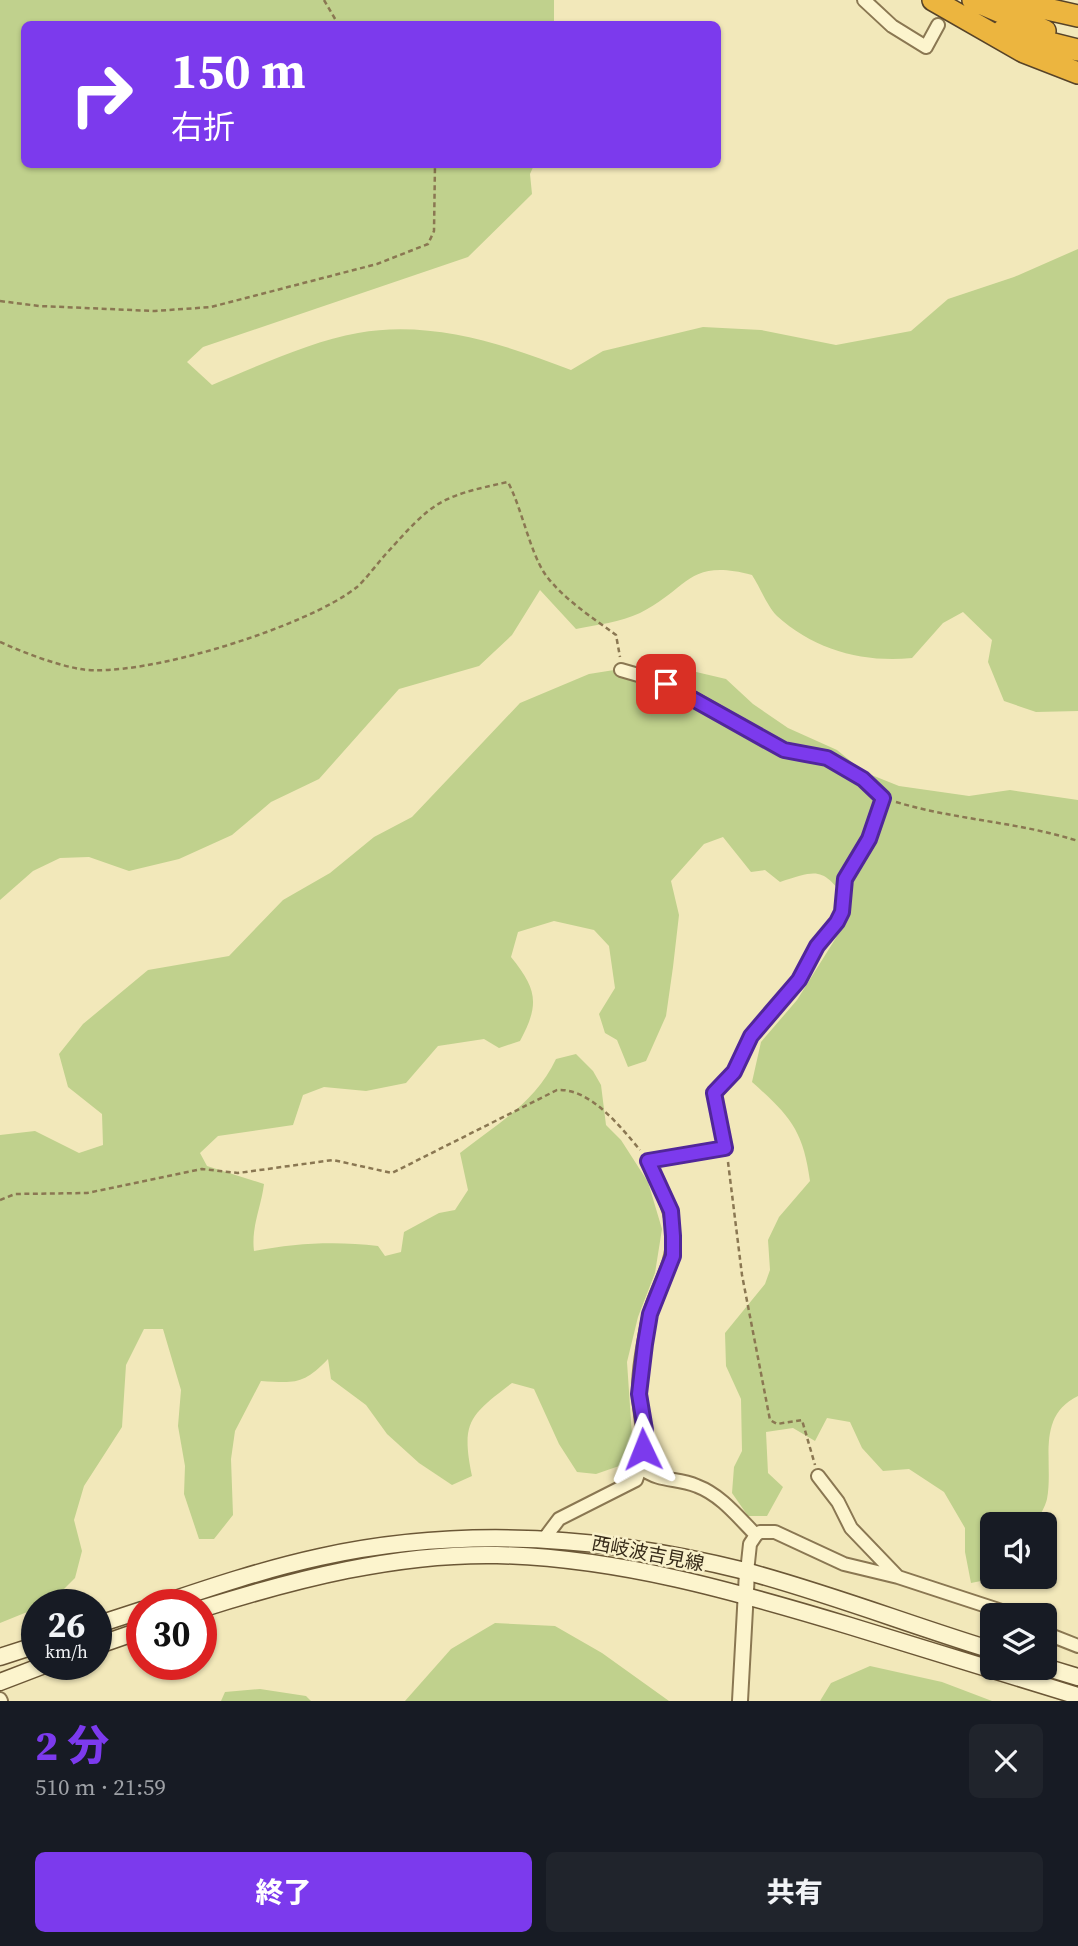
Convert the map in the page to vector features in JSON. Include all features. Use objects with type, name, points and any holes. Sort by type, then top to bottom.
[{"type":"highway","points":[[933,0],[946,19],[1078,73]]},
{"type":"highway","points":[[973,0],[1040,30],[1078,39]]},
{"type":"highway","points":[[1007,0],[1078,16]]},
{"type":"highway","points":[[946,19],[1078,50]]},
{"type":"main road","name":"西岐波吉見線","points":[[210,1589],[274,1569],[373,1547],[496,1538],[544,1539],[645,1550],[747,1572],[980,1646]]},
{"type":"main road","name":"西岐波吉見線","points":[[217,1605],[323,1575],[395,1563],[495,1555],[603,1564],[668,1576],[748,1596],[1078,1696]]},
{"type":"main road","points":[[0,1657],[21,1650]]},
{"type":"main road","points":[[1057,1671],[1078,1677]]},
{"type":"main road","points":[[0,1682],[21,1674]]},
{"type":"street","points":[[864,0],[892,26],[926,47],[946,19]]},
{"type":"street","points":[[544,1539],[559,1519],[636,1480],[641,1468],[645,1430],[639,1394],[645,1344],[650,1314],[673,1256],[671,1211],[648,1161],[725,1148],[714,1093],[734,1072],[751,1036],[799,980],[817,946],[837,922],[842,912],[845,879],[869,839],[883,798],[863,779],[827,758],[784,750],[666,684],[621,670]]},
{"type":"street","points":[[641,1468],[655,1478],[695,1484],[709,1492],[756,1535]]},
{"type":"street","points":[[818,1476],[838,1502],[851,1528],[898,1577]]},
{"type":"street","points":[[740,1701],[750,1544],[760,1532],[775,1532],[844,1564],[898,1577],[980,1604]]},
{"type":"street","points":[[1057,1638],[1078,1646]]},
{"type":"path","points":[[324,0],[336,21]]},
{"type":"path","points":[[0,301],[39,306],[155,311],[211,307],[377,264],[428,244],[434,231],[435,168]]},
{"type":"path","points":[[0,642],[82,669],[130,667],[174,659],[275,628],[323,610],[359,586],[426,510],[454,494],[508,482],[519,503],[545,573],[589,615],[616,635],[621,670]]},
{"type":"path","points":[[883,798],[927,811],[1052,833],[1078,841]]},
{"type":"path","points":[[0,1200],[25,1194],[88,1193],[202,1169],[238,1173],[333,1160],[392,1172],[532,1100],[564,1089],[584,1095],[602,1110],[648,1161]]},
{"type":"path","points":[[725,1148],[742,1275],[770,1420],[777,1424],[802,1420],[818,1476]]},
{"type":"green space","points":[[0,0],[554,0],[554,21],[21,21],[21,168],[533,168],[530,174],[532,194],[468,257],[203,347],[187,362],[212,385],[322,342],[358,333],[385,330],[440,332],[467,337],[520,351],[571,370],[603,351],[703,327],[761,330],[836,345],[911,331],[948,299],[1014,277],[1078,249],[1078,711],[1036,712],[1004,701],[988,662],[992,640],[963,612],[943,623],[912,658],[894,659],[840,652],[807,638],[773,612],[752,575],[714,570],[701,573],[640,613],[617,621],[576,629],[540,590],[512,635],[479,666],[399,689],[319,779],[271,802],[232,835],[179,859],[129,871],[89,857],[60,858],[33,871],[0,900]]},
{"type":"green space","points":[[658,663],[726,679],[753,704],[788,728],[837,750],[864,772],[899,786],[969,796],[1010,790],[1078,800],[1078,1396],[1065,1405],[1051,1428],[1049,1485],[1041,1512],[980,1512],[980,1581],[971,1583],[965,1552],[965,1528],[944,1492],[909,1469],[883,1471],[862,1448],[850,1422],[827,1418],[815,1441],[793,1428],[766,1432],[768,1473],[783,1487],[767,1516],[748,1516],[732,1493],[734,1467],[742,1451],[741,1399],[726,1366],[725,1333],[765,1284],[770,1270],[768,1240],[779,1217],[810,1181],[803,1149],[793,1125],[752,1082],[761,1042],[797,1000],[849,917],[850,903],[833,883],[820,874],[780,882],[765,870],[751,872],[723,837],[704,844],[671,881],[679,915],[673,967],[666,1016],[646,1061],[628,1067],[617,1040],[605,1033],[599,1014],[615,988],[609,946],[594,930],[554,921],[518,932],[511,957],[526,978],[533,997],[531,1017],[520,1041],[499,1048],[484,1039],[438,1046],[406,1083],[366,1091],[324,1087],[303,1095],[293,1125],[218,1136],[200,1153],[207,1166],[264,1184],[255,1226],[254,1251],[331,1243],[378,1246],[385,1256],[401,1252],[404,1232],[439,1213],[455,1210],[468,1190],[460,1153],[526,1100],[556,1059],[576,1054],[593,1071],[601,1085],[606,1125],[621,1140],[648,1182],[662,1229],[655,1273],[638,1317],[627,1362],[633,1450],[622,1465],[596,1474],[577,1472],[559,1444],[534,1389],[512,1383],[486,1404],[472,1422],[468,1443],[472,1476],[452,1485],[419,1463],[387,1434],[366,1405],[331,1379],[328,1359],[305,1378],[291,1382],[261,1381],[235,1431],[231,1459],[233,1515],[214,1539],[199,1539],[184,1494],[185,1466],[178,1426],[181,1390],[163,1329],[144,1329],[126,1365],[122,1427],[84,1486],[74,1520],[82,1551],[75,1578],[64,1589],[21,1589],[21,1614],[0,1623],[0,1135],[35,1131],[79,1153],[103,1145],[102,1114],[68,1087],[59,1054],[83,1024],[148,970],[229,956],[283,900],[330,873],[374,837],[412,817],[520,703],[589,674]]},
{"type":"green space","points":[[495,1623],[555,1626],[602,1653],[669,1701],[405,1701],[451,1649]]},
{"type":"green space","points":[[870,1666],[942,1682],[992,1701],[820,1701],[831,1683]]},
{"type":"green space","points":[[260,1689],[306,1696],[311,1701],[221,1701],[225,1692]]},
{"type":"route","points":[[643,1449],[645,1430],[639,1394],[645,1344],[650,1314],[673,1256],[671,1211],[648,1161],[725,1148],[714,1093],[734,1072],[757,1027],[781,1004],[799,980],[817,946],[837,922],[842,912],[845,879],[869,839],[883,798],[863,779],[827,758],[784,750],[762,740],[708,706],[666,684]]}]
